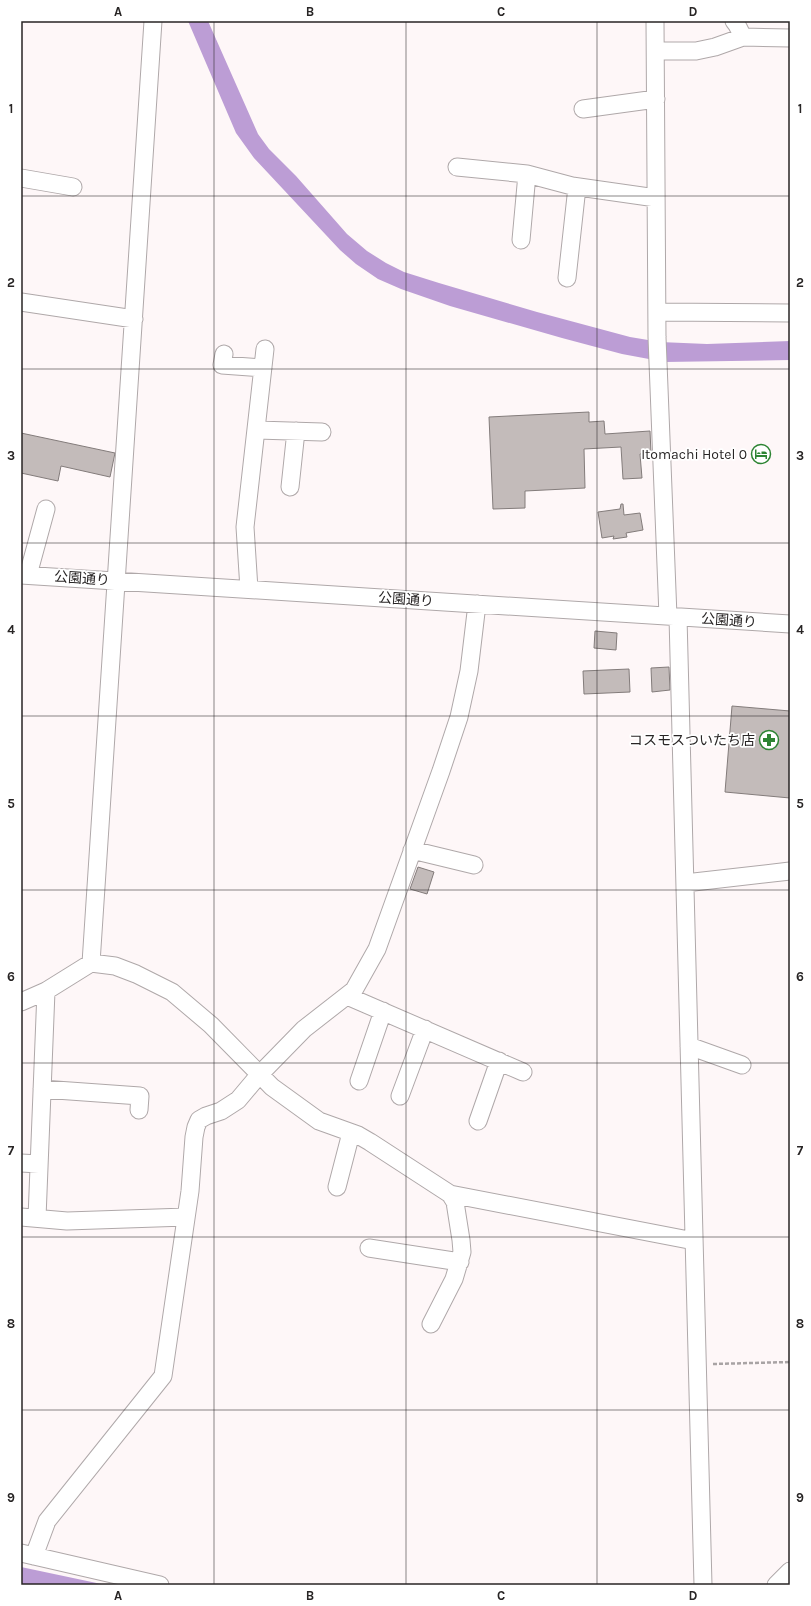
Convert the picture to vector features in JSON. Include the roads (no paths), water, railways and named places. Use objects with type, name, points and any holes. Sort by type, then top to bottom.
[{"type":"street","points":[[91,963],[153,21]]},
{"type":"street","points":[[655,21],[657,337],[673,616],[685,883],[703,1585]]},
{"type":"street","points":[[734,21],[743,36]]},
{"type":"street","points":[[656,51],[696,51],[714,47],[743,36],[790,38]]},
{"type":"street","points":[[583,109],[656,99]]},
{"type":"street","points":[[456,167],[528,174],[577,187],[656,198]]},
{"type":"street","points":[[521,240],[528,174]]},
{"type":"street","points":[[21,178],[73,187]]},
{"type":"street","points":[[567,278],[577,187]]},
{"type":"street","points":[[21,302],[134,319]]},
{"type":"street","points":[[657,312],[790,313]]},
{"type":"street","points":[[249,589],[245,528],[265,349]]},
{"type":"street","points":[[224,354],[222,365],[263,368]]},
{"type":"street","points":[[257,430],[322,432]]},
{"type":"street","points":[[290,487],[296,431]]},
{"type":"street","points":[[25,575],[46,509]]},
{"type":"street","name":"公園通り","points":[[25,575],[790,624]]},
{"type":"street","points":[[160,1585],[28,1555],[47,1521],[163,1376],[186,1217],[194,1137],[199,1120],[238,1100],[259,1075],[304,1029],[354,990],[377,949],[459,717],[469,671],[477,604]]},
{"type":"street","points":[[412,850],[474,866]]},
{"type":"street","points":[[685,883],[790,871]]},
{"type":"street","points":[[21,1002],[46,991],[91,963],[115,966],[136,974],[172,992],[211,1025],[272,1087],[319,1121],[358,1135],[388,1152],[450,1194],[694,1241]]},
{"type":"street","points":[[46,991],[39,1164],[29,1218],[67,1220],[186,1217]]},
{"type":"street","points":[[347,996],[523,1072]]},
{"type":"street","points":[[359,1081],[383,1011]]},
{"type":"street","points":[[400,1096],[425,1029]]},
{"type":"street","points":[[689,1046],[742,1065]]},
{"type":"street","points":[[478,1121],[499,1061]]},
{"type":"street","points":[[42,1089],[140,1096],[139,1110]]},
{"type":"street","points":[[337,1187],[351,1133]]},
{"type":"street","points":[[21,1162],[39,1164]]},
{"type":"street","points":[[431,1324],[454,1279],[462,1252],[455,1202],[450,1194]]},
{"type":"street","points":[[369,1248],[460,1262]]},
{"type":"street","points":[[776,1585],[790,1571]]},
{"type":"place","name":"Itomachi Hotel 0","points":[[761,454]]},
{"type":"place","name":"コスモスついたち店","points":[[769,740]]}]
